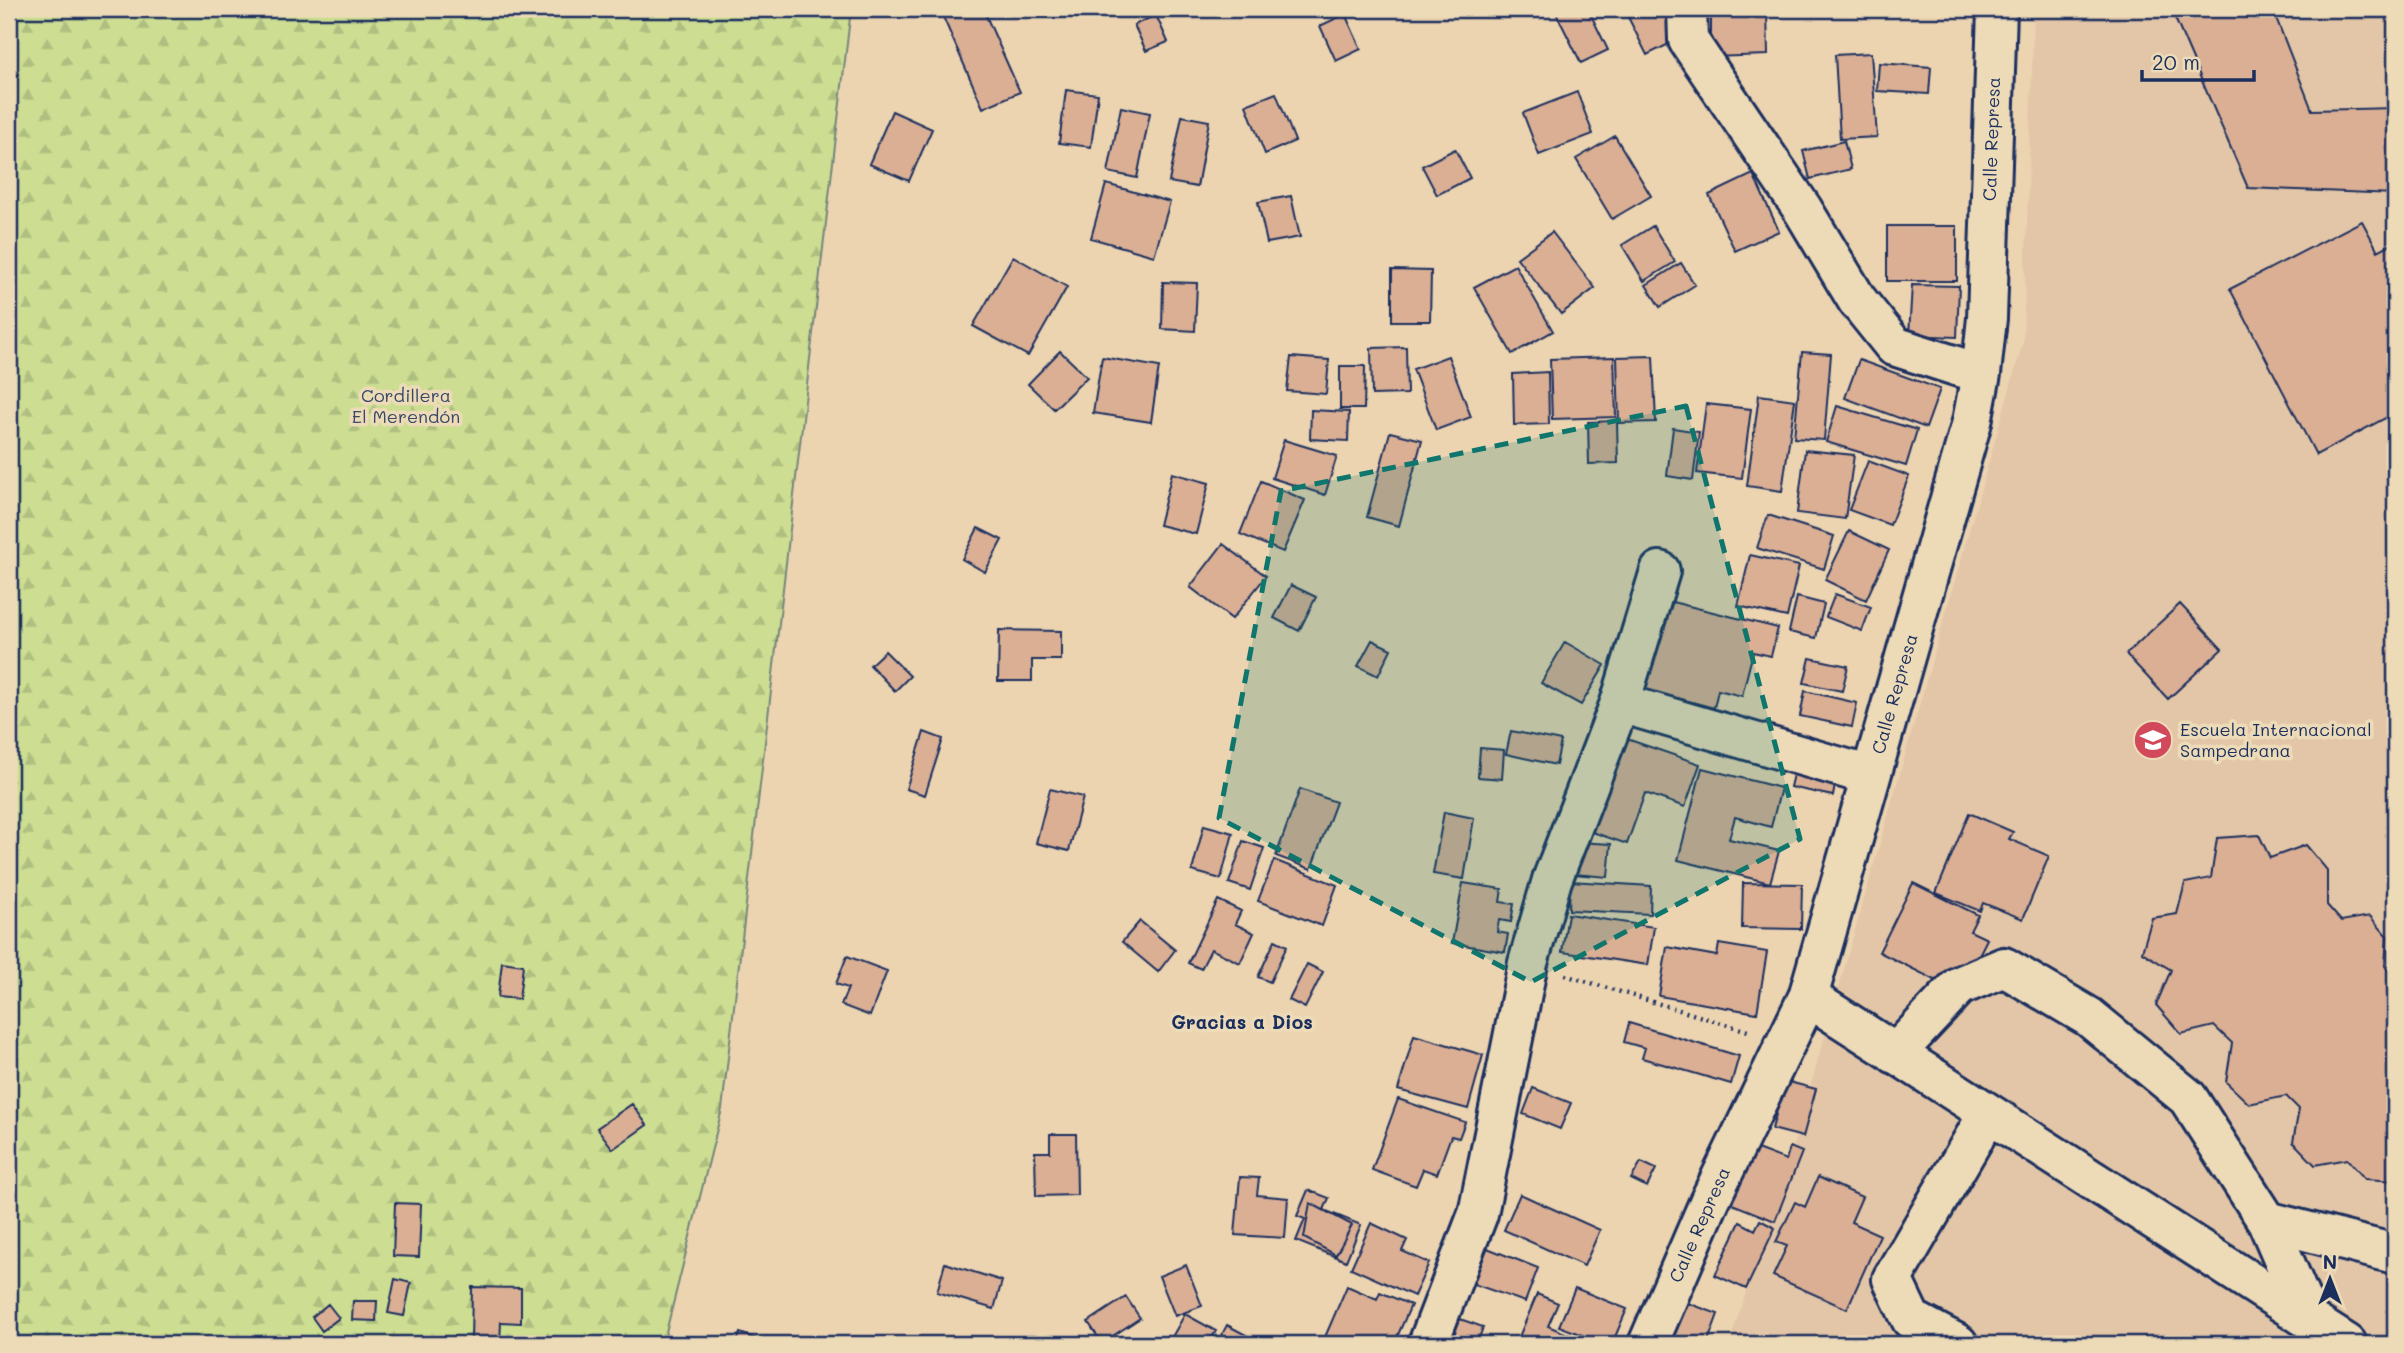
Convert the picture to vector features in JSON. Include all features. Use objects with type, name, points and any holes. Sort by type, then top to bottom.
[{"type":"street","points":[[1687,9],[1688,40],[1803,210],[1857,300],[1894,346],[1981,374]]},
{"type":"street","name":"Calle Represa","points":[[1648,1344],[1710,1200],[1808,997],[1972,422],[1987,318],[1997,9]]},
{"type":"street","points":[[1428,1344],[1478,1214],[1528,963],[1552,880],[1620,703],[1660,571]]},
{"type":"street","points":[[1620,703],[1871,776]]},
{"type":"street","points":[[1895,1054],[1959,986],[2004,967],[2089,1017],[2188,1098],[2267,1221],[2310,1321]]},
{"type":"street","points":[[1808,997],[2347,1344]]},
{"type":"street","points":[[1958,1344],[1910,1319],[1892,1279],[1989,1114]]},
{"type":"street","points":[[2267,1221],[2395,1254]]},
{"type":"path","points":[[1528,963],[1741,1029]]},
{"type":"highlighted area","points":[[1686,406],[1800,839],[1531,982],[1219,818],[1281,491]]},
{"type":"shaded area","name":"Escuela Internacional Sampedrana","points":[[2034,9],[2395,9],[2395,1344],[1729,1344],[1796,1137],[2023,342]]},
{"type":"green space","name":"Cordillera El Merendón","points":[[9,9],[851,9],[722,1109],[663,1344],[9,1344]]},
{"type":"building","points":[[983,9],[1020,92],[983,108],[940,10]]},
{"type":"building","points":[[1554,9],[1588,9],[1608,50],[1581,63]]},
{"type":"building","points":[[1624,9],[1663,9],[1679,39],[1647,55]]},
{"type":"building","points":[[1711,9],[1767,9],[1768,55],[1711,57]]},
{"type":"building","points":[[1831,9],[1881,9],[1882,12],[1831,14]]},
{"type":"building","points":[[2171,9],[2283,9],[2275,15],[2312,110],[2395,108],[2395,194],[2248,188]]},
{"type":"building","points":[[1345,14],[1361,49],[1336,61],[1320,26]]},
{"type":"building","points":[[1156,15],[1168,42],[1146,51],[1134,25]]},
{"type":"building","points":[[1871,53],[1877,137],[1840,139],[1835,55]]},
{"type":"building","points":[[1879,63],[1931,67],[1929,94],[1877,91]]},
{"type":"building","points":[[1066,90],[1098,94],[1091,147],[1059,143]]},
{"type":"building","points":[[1577,92],[1593,134],[1539,155],[1523,113]]},
{"type":"building","points":[[1276,93],[1295,141],[1265,154],[1246,105]]},
{"type":"building","points":[[1121,107],[1150,113],[1137,178],[1108,172]]},
{"type":"building","points":[[892,111],[932,129],[909,181],[869,164]]},
{"type":"building","points":[[1182,116],[1209,121],[1197,187],[1169,182]]},
{"type":"building","points":[[1615,136],[1651,196],[1612,219],[1576,159]]},
{"type":"building","points":[[1844,141],[1851,169],[1810,179],[1803,151]]},
{"type":"building","points":[[1455,149],[1470,178],[1437,195],[1422,166]]},
{"type":"building","points":[[1753,174],[1779,231],[1735,251],[1709,195]]},
{"type":"building","points":[[1106,184],[1170,202],[1154,256],[1091,238]]},
{"type":"building","points":[[1291,196],[1300,237],[1267,243],[1258,202]]},
{"type":"building","points":[[2362,221],[2378,251],[2395,242],[2395,413],[2316,455],[2230,289]]},
{"type":"building","points":[[1653,226],[1675,262],[1644,281],[1622,245]]},
{"type":"building","points":[[1887,226],[1957,226],[1957,281],[1887,281]]},
{"type":"building","points":[[1552,232],[1595,288],[1561,314],[1517,258]]},
{"type":"building","points":[[1013,256],[1067,287],[1028,356],[973,326]]},
{"type":"building","points":[[1681,263],[1695,285],[1660,307],[1646,285]]},
{"type":"building","points":[[1515,265],[1553,331],[1512,354],[1474,287]]},
{"type":"building","points":[[1392,270],[1431,271],[1430,321],[1392,321]]},
{"type":"building","points":[[1163,282],[1197,283],[1195,331],[1162,329]]},
{"type":"building","points":[[1912,285],[1959,286],[1957,337],[1909,335]]},
{"type":"building","points":[[1406,347],[1407,394],[1372,395],[1371,348]]},
{"type":"building","points":[[1060,351],[1087,377],[1054,409],[1028,384]]},
{"type":"building","points":[[1802,352],[1831,354],[1824,440],[1794,438]]},
{"type":"building","points":[[1448,356],[1471,417],[1436,430],[1413,369]]},
{"type":"building","points":[[1653,356],[1656,422],[1619,423],[1617,357]]},
{"type":"building","points":[[1102,357],[1159,367],[1151,422],[1093,413]]},
{"type":"building","points":[[1291,357],[1329,360],[1326,394],[1287,391]]},
{"type":"building","points":[[1614,357],[1616,417],[1552,419],[1550,359]]},
{"type":"building","points":[[1859,360],[1940,389],[1926,428],[1845,398]]},
{"type":"building","points":[[1340,366],[1365,366],[1364,409],[1340,409]]},
{"type":"building","points":[[1548,372],[1549,424],[1514,425],[1513,374]]},
{"type":"building","points":[[1759,395],[1795,400],[1782,491],[1747,486]]},
{"type":"building","points":[[1706,404],[1751,409],[1742,478],[1697,473]]},
{"type":"building","points":[[1837,406],[1917,430],[1906,466],[1826,442]]},
{"type":"building","points":[[1311,410],[1349,412],[1348,441],[1310,439]]},
{"type":"building","points":[[1617,421],[1618,463],[1589,464],[1588,422]]},
{"type":"building","points":[[1673,428],[1699,432],[1693,480],[1667,476]]},
{"type":"building","points":[[1390,432],[1422,440],[1399,526],[1367,517]]},
{"type":"building","points":[[1284,440],[1337,456],[1325,495],[1272,478]]},
{"type":"building","points":[[1805,450],[1854,455],[1845,519],[1797,513]]},
{"type":"building","points":[[1868,461],[1909,476],[1890,525],[1849,510]]},
{"type":"building","points":[[1172,473],[1209,483],[1196,534],[1159,525]]},
{"type":"building","points":[[1261,481],[1305,500],[1283,552],[1240,534]]},
{"type":"building","points":[[1768,515],[1834,536],[1824,569],[1757,548]]},
{"type":"building","points":[[978,528],[1002,540],[985,572],[962,559]]},
{"type":"building","points":[[1849,531],[1889,550],[1866,600],[1825,580]]},
{"type":"building","points":[[1223,544],[1266,576],[1232,619],[1190,587]]},
{"type":"building","points":[[1750,555],[1799,566],[1787,617],[1738,606]]},
{"type":"building","points":[[1291,585],[1316,597],[1299,631],[1274,618]]},
{"type":"building","points":[[1835,594],[1871,607],[1862,631],[1826,617]]},
{"type":"building","points":[[1797,597],[1824,604],[1816,638],[1789,632]]},
{"type":"building","points":[[1656,598],[1778,628],[1771,656],[1753,652],[1742,696],[1718,690],[1714,708],[1677,698],[1673,713],[1630,702]]},
{"type":"building","points":[[2180,604],[2222,649],[2168,699],[2126,654]]},
{"type":"building","points":[[999,630],[1061,631],[1061,660],[1032,660],[1032,681],[998,681]]},
{"type":"building","points":[[1372,640],[1391,649],[1378,676],[1358,666]]},
{"type":"building","points":[[1565,642],[1605,665],[1581,705],[1541,683]]},
{"type":"building","points":[[885,651],[910,676],[895,691],[870,665]]},
{"type":"building","points":[[1810,658],[1848,666],[1842,691],[1804,683]]},
{"type":"building","points":[[1805,691],[1857,703],[1852,727],[1800,716]]},
{"type":"building","points":[[1511,731],[1561,741],[1556,765],[1506,754]]},
{"type":"building","points":[[924,732],[943,739],[925,795],[906,789]]},
{"type":"building","points":[[1621,737],[1700,764],[1685,807],[1645,793],[1627,844],[1589,831]]},
{"type":"building","points":[[1480,748],[1504,750],[1502,779],[1478,777]]},
{"type":"building","points":[[1795,766],[1837,775],[1833,796],[1790,787]]},
{"type":"building","points":[[1702,768],[1781,788],[1771,827],[1735,817],[1729,839],[1779,851],[1770,883],[1678,860]]},
{"type":"building","points":[[1050,789],[1083,797],[1069,851],[1036,843]]},
{"type":"building","points":[[1300,789],[1336,802],[1311,869],[1276,856]]},
{"type":"building","points":[[1444,812],[1474,818],[1464,879],[1433,874]]},
{"type":"building","points":[[1969,813],[2013,832],[2009,839],[2049,856],[2023,919],[1983,903],[1980,911],[1936,893]]},
{"type":"building","points":[[1204,825],[1233,833],[1221,879],[1192,871]]},
{"type":"building","points":[[2259,835],[2270,858],[2306,845],[2327,870],[2327,905],[2341,921],[2370,916],[2387,936],[2385,966],[2395,979],[2395,1181],[2365,1179],[2347,1159],[2315,1165],[2293,1142],[2299,1109],[2286,1096],[2249,1104],[2226,1082],[2232,1043],[2214,1026],[2181,1034],[2156,1005],[2171,970],[2142,952],[2152,918],[2177,914],[2185,883],[2211,878],[2217,838]]},
{"type":"building","points":[[1243,841],[1264,848],[1250,890],[1229,883]]},
{"type":"building","points":[[1577,842],[1611,844],[1608,877],[1574,874]]},
{"type":"building","points":[[1274,860],[1337,885],[1322,926],[1258,901]]},
{"type":"building","points":[[1570,881],[1651,886],[1650,914],[1569,910]]},
{"type":"building","points":[[1463,883],[1502,889],[1500,902],[1514,904],[1511,922],[1499,920],[1497,932],[1508,934],[1505,952],[1452,943]]},
{"type":"building","points":[[1743,883],[1802,884],[1801,929],[1742,928]]},
{"type":"building","points":[[1913,883],[1978,915],[1970,931],[1987,939],[1968,977],[1951,969],[1943,984],[1879,952]]},
{"type":"building","points":[[1218,900],[1241,911],[1235,924],[1254,933],[1240,963],[1211,949],[1201,969],[1188,963]]},
{"type":"building","points":[[1568,914],[1654,927],[1648,965],[1562,952]]},
{"type":"building","points":[[1140,921],[1175,950],[1158,972],[1122,942]]},
{"type":"building","points":[[1275,940],[1287,946],[1270,982],[1258,977]]},
{"type":"building","points":[[1719,944],[1767,952],[1757,1013],[1659,996],[1667,947],[1717,956]]},
{"type":"building","points":[[847,956],[887,971],[870,1016],[841,1005],[848,988],[836,984]]},
{"type":"building","points":[[502,962],[523,965],[519,999],[498,997]]},
{"type":"building","points":[[1307,964],[1323,972],[1305,1008],[1289,1000]]},
{"type":"building","points":[[1629,1023],[1739,1056],[1731,1084],[1642,1058],[1645,1048],[1624,1042]]},
{"type":"building","points":[[1414,1035],[1483,1055],[1468,1109],[1398,1090]]},
{"type":"building","points":[[1785,1081],[1816,1089],[1803,1137],[1772,1129]]},
{"type":"building","points":[[1533,1088],[1571,1103],[1560,1129],[1523,1114]]},
{"type":"building","points":[[1398,1099],[1465,1122],[1459,1138],[1451,1136],[1437,1174],[1423,1169],[1416,1186],[1372,1170]]},
{"type":"building","points":[[632,1104],[647,1125],[613,1149],[597,1128]]},
{"type":"building","points":[[1050,1134],[1076,1134],[1077,1195],[1036,1196],[1035,1152],[1050,1152]]},
{"type":"building","points":[[1749,1146],[1786,1160],[1790,1147],[1802,1152],[1775,1221],[1727,1202]]},
{"type":"building","points":[[1641,1162],[1656,1169],[1647,1187],[1631,1179]]},
{"type":"building","points":[[1240,1177],[1259,1178],[1257,1195],[1288,1198],[1285,1238],[1235,1235]]},
{"type":"building","points":[[1818,1177],[1862,1197],[1851,1222],[1880,1235],[1847,1309],[1773,1276],[1787,1246],[1776,1242],[1795,1202],[1805,1207]]},
{"type":"building","points":[[1308,1190],[1329,1198],[1324,1210],[1361,1225],[1346,1261],[1296,1241],[1305,1219],[1297,1216]]},
{"type":"building","points":[[1520,1194],[1600,1230],[1584,1266],[1504,1230]]},
{"type":"building","points":[[395,1203],[421,1204],[419,1257],[393,1256]]},
{"type":"building","points":[[1310,1203],[1352,1225],[1336,1255],[1304,1238]]},
{"type":"building","points":[[1760,1220],[1775,1228],[1746,1289],[1715,1275],[1740,1222],[1755,1230]]},
{"type":"building","points":[[1371,1223],[1407,1240],[1402,1251],[1429,1263],[1414,1296],[1351,1268]]},
{"type":"building","points":[[1482,1246],[1538,1268],[1525,1302],[1468,1282]]},
{"type":"building","points":[[945,1263],[1002,1281],[994,1309],[937,1292]]},
{"type":"building","points":[[1186,1265],[1202,1306],[1175,1316],[1159,1276]]},
{"type":"building","points":[[395,1279],[411,1283],[404,1316],[388,1313]]},
{"type":"building","points":[[1347,1286],[1377,1299],[1380,1292],[1411,1305],[1394,1344],[1322,1344]]},
{"type":"building","points":[[472,1287],[521,1288],[521,1323],[501,1322],[500,1344],[471,1344]]},
{"type":"building","points":[[1575,1288],[1627,1309],[1612,1344],[1559,1326]]},
{"type":"building","points":[[1537,1294],[1558,1303],[1548,1326],[1591,1344],[1516,1344]]},
{"type":"building","points":[[1126,1297],[1140,1318],[1102,1343],[1088,1322]]},
{"type":"building","points":[[1674,1298],[1718,1314],[1707,1344],[1657,1344]]},
{"type":"building","points":[[353,1301],[377,1301],[376,1321],[352,1320]]},
{"type":"building","points":[[328,1304],[339,1318],[322,1331],[312,1317]]},
{"type":"building","points":[[1185,1314],[1216,1331],[1208,1344],[1168,1344]]},
{"type":"building","points":[[1460,1319],[1483,1327],[1477,1344],[1450,1344]]},
{"type":"building","points":[[1227,1325],[1263,1344],[1217,1344]]},
{"type":"building","points":[[740,1333],[771,1344],[736,1344]]},
{"type":"place","name":"Escuela Internacional Sampedrana","points":[[2153,740]]},
{"type":"district","name":"Gracias a Dios","points":[[1242,1022]]}]
